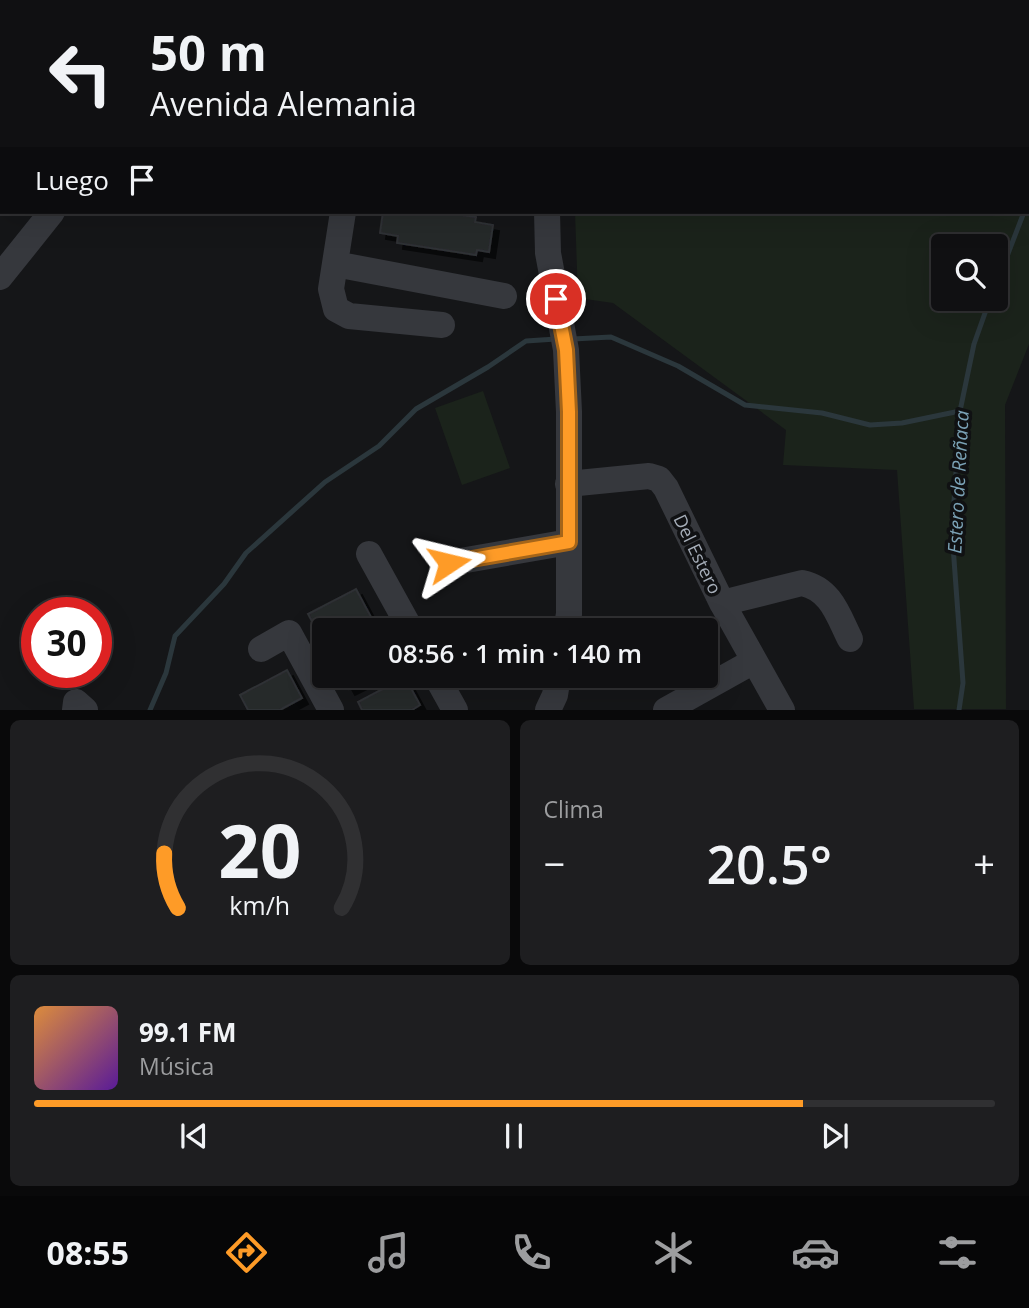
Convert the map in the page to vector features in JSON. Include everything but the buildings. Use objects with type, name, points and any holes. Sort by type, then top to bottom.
[{"type":"street","points":[[0,276],[50,214]]},
{"type":"street","points":[[342,214],[331,289],[336,309],[349,316],[442,325]]},
{"type":"street","points":[[547,214],[548,253],[566,350],[569,412],[568,618]]},
{"type":"street","points":[[335,264],[504,296]]},
{"type":"street","name":"Del Estero","points":[[568,484],[649,476],[659,479],[666,488],[722,603],[782,709]]},
{"type":"street","points":[[449,563],[569,542]]},
{"type":"street","points":[[369,554],[404,618]]},
{"type":"street","points":[[722,603],[802,583],[812,585],[821,590],[834,606],[850,639]]},
{"type":"street","points":[[261,649],[289,633],[331,709]]},
{"type":"street","points":[[666,709],[754,661]]},
{"type":"street","points":[[443,688],[455,709]]},
{"type":"street","points":[[548,709],[556,688]]},
{"type":"street","points":[[75,709],[76,702],[85,709]]},
{"type":"shaded area","points":[[575,214],[1029,214],[1029,344],[1005,405],[1006,709],[914,709],[897,470],[783,465],[786,430],[613,303],[578,298]]},
{"type":"shaded area","points":[[483,391],[510,468],[462,485],[435,408]]},
{"type":"waterway","name":"Estero de Reñaca","points":[[1008,254],[1023,214]]},
{"type":"waterway","name":"Estero de Reñaca","points":[[959,710],[963,683],[952,532],[960,411],[974,344],[986,311]]},
{"type":"waterway","points":[[573,339],[611,337],[678,366],[745,405],[822,413],[870,425],[902,423],[960,411]]},
{"type":"waterway","points":[[150,710],[166,673],[175,636],[224,584],[246,553],[325,482],[379,446],[416,409],[488,367],[526,341],[556,339]]},
{"type":"route","points":[[449,563],[569,542],[566,350],[556,299]]}]
